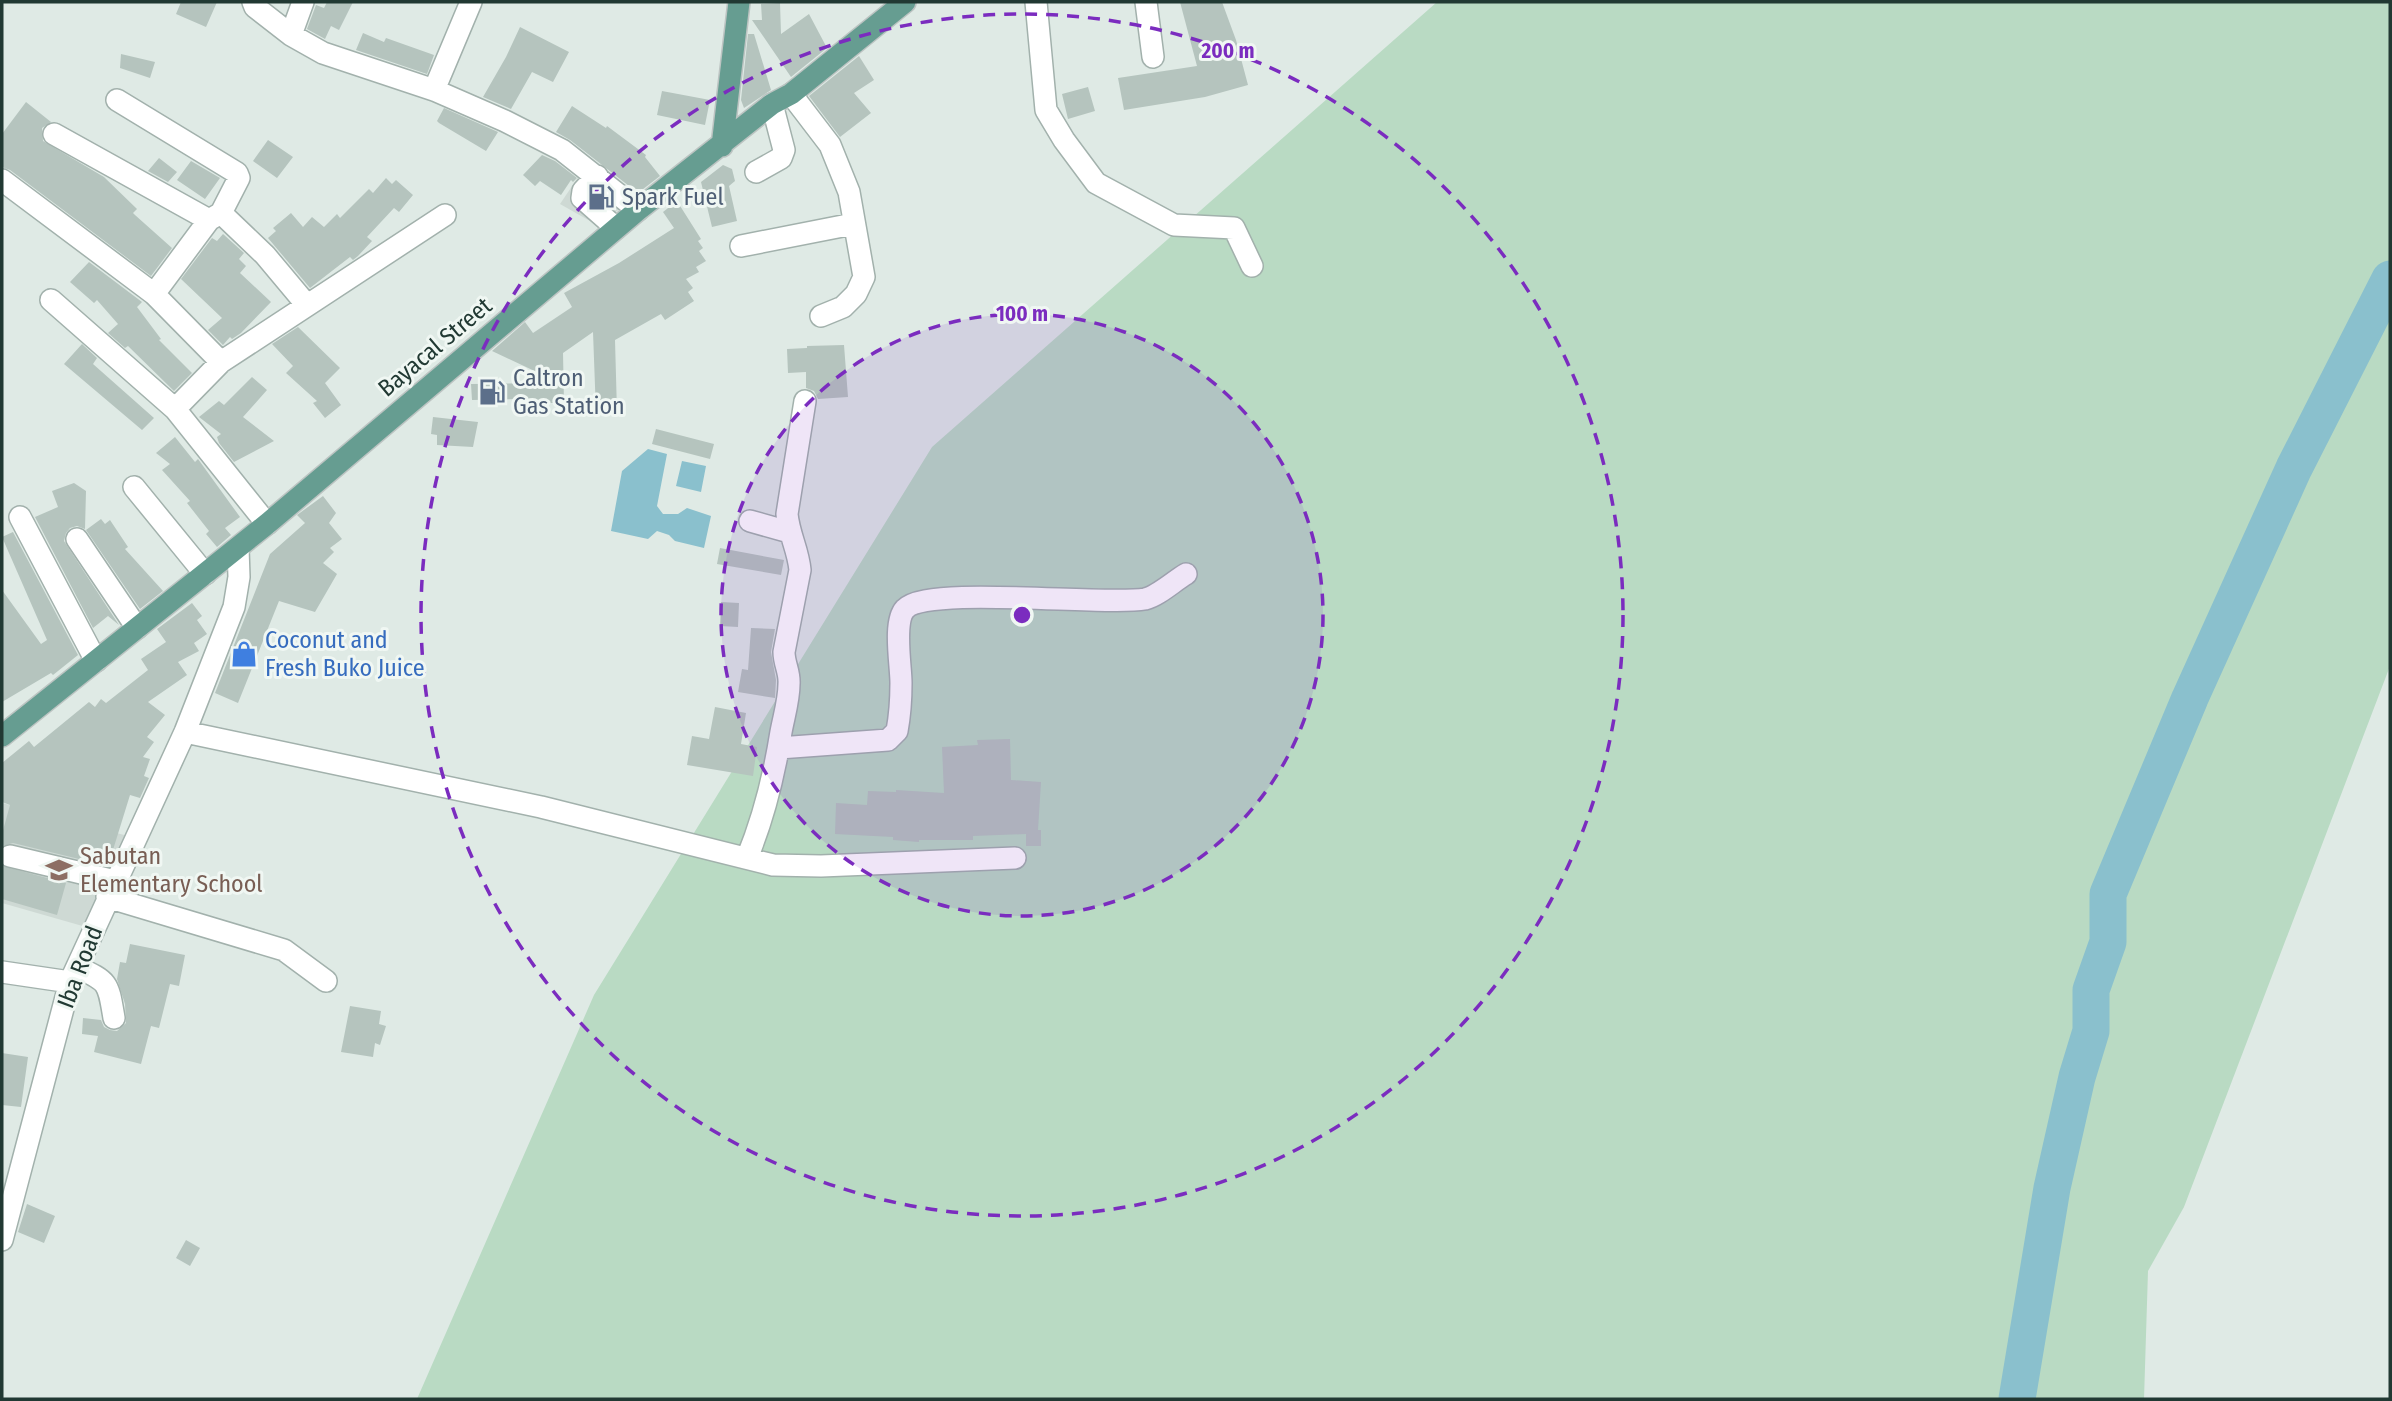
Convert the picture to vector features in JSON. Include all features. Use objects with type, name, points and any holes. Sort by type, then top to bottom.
[{"type":"main road","points":[[722,146],[739,2]]},
{"type":"main road","name":"Bayacal Street","points":[[2,736],[238,548],[638,210],[905,2]]},
{"type":"street","points":[[253,2],[255,7],[291,34],[323,53],[433,90],[505,121],[562,150],[638,210]]},
{"type":"street","points":[[291,34],[303,2]]},
{"type":"street","points":[[433,90],[471,2]]},
{"type":"street","points":[[1036,2],[1046,110],[1064,140],[1096,183],[1174,225],[1234,229],[1252,266]]},
{"type":"street","points":[[1146,2],[1153,57]]},
{"type":"street","points":[[757,172],[781,158],[784,150],[782,99]]},
{"type":"street","points":[[782,99],[831,145],[849,192],[864,277],[856,294],[844,307],[821,316]]},
{"type":"street","points":[[117,100],[237,173],[239,178],[215,217],[155,294]]},
{"type":"street","points":[[54,134],[215,217],[265,255],[306,304]]},
{"type":"street","points":[[597,176],[583,191],[582,198],[616,228]]},
{"type":"street","points":[[2,180],[155,294],[221,362]]},
{"type":"street","points":[[175,410],[221,362],[445,215]]},
{"type":"street","points":[[741,246],[853,224]]},
{"type":"street","points":[[51,300],[175,410],[267,524]]},
{"type":"street","points":[[747,858],[765,811],[790,681],[784,664],[786,636],[800,569],[799,557],[789,532],[787,514],[806,401]]},
{"type":"street","points":[[134,487],[205,574]]},
{"type":"street","points":[[20,517],[96,661]]},
{"type":"street","points":[[750,521],[789,532]]},
{"type":"street","points":[[77,539],[137,628]]},
{"type":"street","name":"Iba Road","points":[[2,1240],[73,975],[185,732],[234,607],[239,576],[238,548]]},
{"type":"street","points":[[779,748],[888,740],[897,731],[901,683],[900,621],[904,610],[915,602],[929,599],[997,597],[1147,599],[1186,574]]},
{"type":"street","points":[[185,732],[541,807],[773,865],[821,866],[1015,858]]},
{"type":"street","points":[[10,856],[284,950],[326,981]]},
{"type":"street","points":[[2,972],[102,979],[109,990],[114,1018]]},
{"type":"shaded area","points":[[587,164],[631,201],[597,225],[560,204]]},
{"type":"shaded area","name":"Sabutan Elementary School","points":[[2,803],[128,836],[93,929],[2,903]]},
{"type":"green space","points":[[1437,2],[2390,2],[2390,666],[2184,1207],[2148,1271],[2144,1399],[417,1399],[594,995],[932,447]]},
{"type":"water","points":[[648,449],[667,454],[657,506],[663,514],[678,514],[687,508],[711,516],[704,548],[675,541],[669,535],[657,531],[648,539],[611,531],[622,471]]},
{"type":"water","points":[[682,461],[706,466],[701,492],[676,486]]},
{"type":"building","points":[[181,2],[217,2],[206,27],[176,14]]},
{"type":"building","points":[[327,2],[353,2],[339,30],[331,26],[325,39],[307,29],[316,5],[324,8]]},
{"type":"building","points":[[1180,2],[1222,2],[1248,85],[1205,97],[1124,110],[1118,78],[1197,66]]},
{"type":"building","points":[[780,3],[781,34],[809,14],[827,48],[791,77],[752,20],[762,20],[761,4]]},
{"type":"building","points":[[520,27],[569,52],[553,82],[532,72],[511,109],[483,97]]},
{"type":"building","points":[[363,33],[384,42],[386,38],[434,55],[427,74],[356,50]]},
{"type":"building","points":[[748,34],[754,34],[771,90],[744,108],[741,100]]},
{"type":"building","points":[[121,54],[155,62],[150,78],[120,68]]},
{"type":"building","points":[[859,56],[874,80],[854,93],[871,113],[840,137],[809,96]]},
{"type":"building","points":[[1088,87],[1095,111],[1068,119],[1062,94]]},
{"type":"building","points":[[662,91],[710,100],[705,125],[657,115]]},
{"type":"building","points":[[26,102],[51,122],[42,128],[43,141],[104,177],[137,209],[133,213],[172,248],[151,276],[10,170],[2,167],[2,134]]},
{"type":"building","points":[[572,106],[606,128],[607,126],[646,155],[660,176],[638,193],[556,132]]},
{"type":"building","points":[[444,108],[498,132],[486,151],[437,121]]},
{"type":"building","points":[[268,140],[293,157],[277,178],[253,161]]},
{"type":"building","points":[[542,155],[555,161],[577,178],[573,182],[571,180],[561,195],[540,181],[535,186],[523,175]]},
{"type":"building","points":[[159,158],[177,172],[168,182],[148,171]]},
{"type":"building","points":[[191,161],[220,178],[205,199],[177,180]]},
{"type":"building","points":[[723,165],[732,169],[735,181],[729,186],[737,221],[712,227],[701,182]]},
{"type":"building","points":[[386,178],[392,184],[396,180],[413,195],[399,212],[394,208],[367,237],[372,241],[358,256],[353,260],[350,257],[310,288],[268,238],[276,231],[273,228],[291,213],[303,227],[312,217],[324,227],[337,214],[340,218],[369,189],[373,193]]},
{"type":"building","points":[[677,201],[701,239],[698,241],[703,248],[699,251],[706,261],[696,267],[699,272],[686,279],[693,288],[688,292],[694,301],[665,320],[661,314],[615,340],[617,412],[596,413],[593,332],[563,353],[564,403],[528,403],[528,399],[472,400],[471,384],[560,383],[492,351],[525,322],[533,333],[572,307],[564,293],[619,263],[674,228],[663,212]]},
{"type":"building","points":[[223,234],[244,253],[239,259],[246,266],[240,273],[271,302],[241,333],[232,339],[230,337],[223,345],[208,330],[222,318],[181,279],[212,238],[217,241]]},
{"type":"building","points":[[89,262],[142,302],[137,307],[161,339],[159,340],[192,373],[174,391],[128,346],[125,348],[108,333],[118,324],[97,300],[94,303],[70,282]]},
{"type":"building","points":[[298,327],[340,368],[325,383],[341,405],[325,418],[313,403],[317,401],[286,373],[293,366],[272,344]]},
{"type":"building","points":[[82,344],[97,358],[93,364],[154,418],[142,430],[64,364]]},
{"type":"building","points":[[844,345],[848,397],[818,399],[814,391],[806,388],[806,372],[788,373],[787,349]]},
{"type":"building","points":[[252,377],[267,390],[243,417],[274,441],[234,462],[219,443],[217,437],[221,434],[199,417],[219,401],[224,405]]},
{"type":"building","points":[[433,417],[478,422],[473,447],[437,445],[437,435],[431,434]]},
{"type":"building","points":[[656,429],[714,444],[710,459],[652,444]]},
{"type":"building","points":[[175,437],[195,462],[198,459],[240,517],[225,528],[231,535],[217,547],[206,534],[209,531],[187,503],[190,501],[162,470],[170,464],[156,453]]},
{"type":"building","points":[[74,483],[86,491],[85,529],[77,526],[70,528],[64,541],[119,625],[108,616],[93,628],[35,517],[58,507],[52,491]]},
{"type":"building","points":[[323,496],[336,513],[329,523],[342,539],[330,548],[334,552],[323,563],[337,574],[315,612],[279,601],[238,703],[215,693],[270,554],[305,523],[297,515]]},
{"type":"building","points":[[101,519],[105,524],[110,520],[128,547],[125,549],[163,591],[140,609],[86,530]]},
{"type":"building","points":[[13,532],[78,655],[53,675],[51,673],[2,702],[2,590],[41,644],[47,640],[2,537]]},
{"type":"building","points":[[720,548],[784,560],[781,575],[717,564]]},
{"type":"building","points":[[721,602],[739,603],[738,627],[720,626]]},
{"type":"building","points":[[192,603],[202,616],[197,620],[207,634],[194,643],[199,651],[178,662],[187,675],[148,702],[165,715],[147,737],[154,742],[143,757],[150,759],[144,776],[149,778],[140,798],[130,795],[108,866],[13,843],[2,846],[2,834],[10,805],[2,802],[2,763],[29,741],[34,747],[89,702],[95,707],[101,699],[106,703],[148,670],[141,659],[166,642],[157,629]]},
{"type":"building","points":[[751,628],[775,629],[771,652],[776,680],[775,698],[738,692],[742,669],[748,670]]},
{"type":"building","points":[[715,707],[746,713],[741,744],[757,747],[753,776],[687,765],[692,736],[709,739]]},
{"type":"building","points":[[1010,739],[1011,780],[1041,782],[1038,830],[1041,830],[1041,846],[1026,846],[1026,834],[919,842],[893,840],[893,837],[835,834],[836,803],[867,805],[868,791],[944,793],[942,747],[978,745],[977,740]]},
{"type":"building","points":[[2,866],[66,883],[57,915],[2,899]]},
{"type":"building","points":[[130,944],[185,955],[179,986],[170,984],[159,1028],[151,1026],[141,1064],[94,1052],[98,1036],[82,1034],[83,1018],[101,1020],[104,1027],[117,1031],[126,1023],[125,1004],[117,979],[120,962],[126,963]]},
{"type":"building","points":[[350,1006],[381,1011],[379,1024],[386,1026],[380,1045],[375,1043],[373,1057],[341,1052]]},
{"type":"building","points":[[2,1053],[28,1057],[21,1107],[2,1105]]},
{"type":"building","points":[[27,1204],[55,1216],[44,1243],[18,1232]]},
{"type":"building","points":[[186,1240],[200,1248],[190,1266],[176,1258]]},
{"type":"waterway","points":[[2017,1399],[2052,1188],[2077,1077],[2091,1031],[2091,990],[2108,942],[2108,894],[2190,698],[2294,468],[2390,279]]},
{"type":"place","name":"Spark Fuel","points":[[601,197]]},
{"type":"place","name":"Caltron Gas Station","points":[[492,392]]},
{"type":"place","name":"Coconut and Fresh Buko Juice","points":[[244,654]]},
{"type":"place","name":"Sabutan Elementary School","points":[[59,870]]}]
